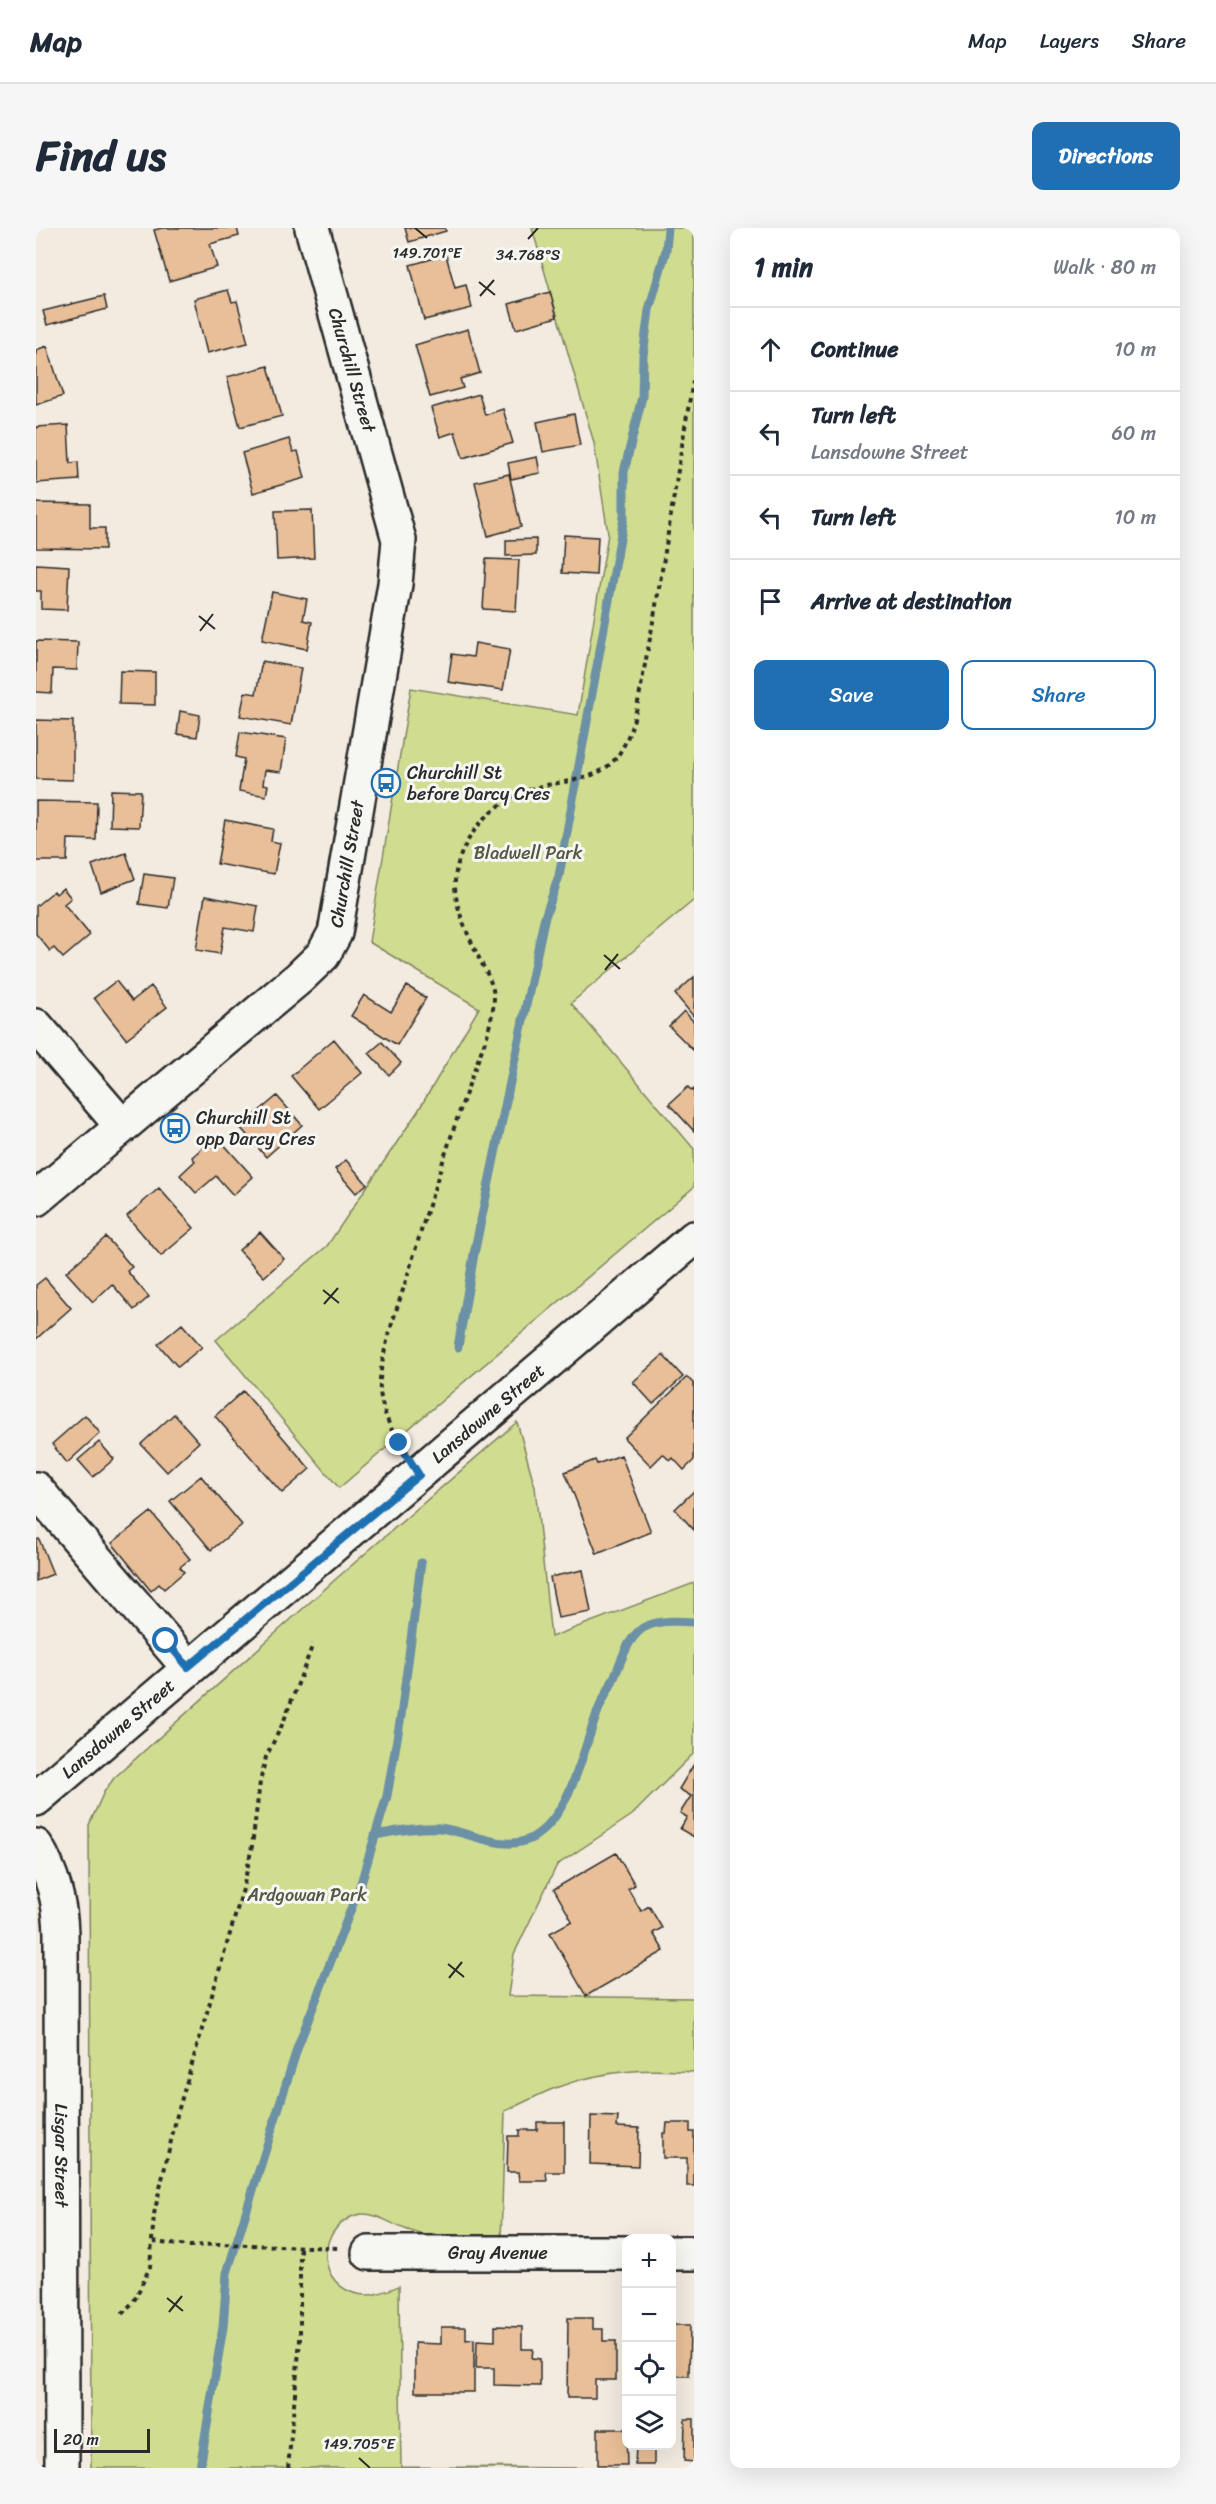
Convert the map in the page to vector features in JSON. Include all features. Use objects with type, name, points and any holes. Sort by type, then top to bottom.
[{"type":"street","name":"Churchill Street","points":[[36,1199],[121,1125],[299,978],[323,956],[335,933],[395,584],[399,540],[312,228]]},
{"type":"street","points":[[36,1026],[121,1125]]},
{"type":"street","name":"Lansdowne Street","points":[[36,1799],[188,1667],[688,1254]]},
{"type":"street","points":[[36,1488],[188,1667]]},
{"type":"street","name":"Lisgar Street","points":[[36,1846],[54,1881],[61,1933],[62,2468]]},
{"type":"street","name":"Gray Avenue","points":[[369,2253],[622,2253]]},
{"type":"street","points":[[676,2253],[694,2253]]},
{"type":"path","points":[[419,1475],[406,1458],[389,1426],[382,1402],[380,1380],[388,1344],[430,1202],[487,1036],[494,994],[459,908],[455,887],[456,868],[464,847],[476,827],[493,811],[529,789],[570,782],[606,768],[623,745],[638,700],[649,645],[694,376]]},
{"type":"path","points":[[122,2314],[134,2301],[150,2267],[154,2214],[177,2115],[243,1889],[266,1757],[283,1723],[313,1644]]},
{"type":"path","points":[[153,2242],[190,2246],[300,2248],[327,2246],[369,2253]]},
{"type":"path","points":[[288,2468],[300,2340],[300,2248]]},
{"type":"green space","name":"Bladwell Park","points":[[532,228],[694,228],[694,900],[571,1003],[694,1149],[694,1187],[339,1488],[216,1340],[327,1246],[418,1111],[479,1008],[369,942],[411,688],[578,715],[608,534],[594,443]]},
{"type":"green space","name":"Ardgowan Park","points":[[517,1422],[535,1487],[551,1637],[694,1583],[694,1753],[632,1815],[557,1865],[514,1954],[508,1996],[694,1998],[694,2072],[643,2070],[610,2073],[554,2088],[505,2111],[501,2240],[429,2236],[377,2217],[356,2215],[337,2228],[329,2239],[326,2252],[327,2265],[332,2276],[341,2286],[353,2293],[372,2295],[399,2286],[401,2467],[617,2468],[91,2468],[89,1825],[104,1792],[114,1778],[337,1578]]},
{"type":"building","points":[[162,228],[237,228],[239,236],[210,244],[217,267],[169,281],[154,230]]},
{"type":"building","points":[[405,228],[445,228],[446,231],[409,242]]},
{"type":"building","points":[[446,255],[455,288],[466,285],[472,308],[424,320],[410,265]]},
{"type":"building","points":[[228,290],[232,302],[237,301],[248,343],[207,353],[194,299]]},
{"type":"building","points":[[550,292],[557,317],[516,329],[509,304]]},
{"type":"building","points":[[104,296],[107,309],[47,325],[43,311]]},
{"type":"building","points":[[468,329],[480,373],[460,379],[463,388],[430,397],[415,345]]},
{"type":"building","points":[[47,346],[63,396],[36,405],[36,350]]},
{"type":"building","points":[[268,366],[282,416],[240,427],[227,377]]},
{"type":"building","points":[[479,394],[485,415],[503,409],[513,443],[463,458],[455,432],[440,437],[431,408]]},
{"type":"building","points":[[574,414],[580,445],[543,452],[537,422]]},
{"type":"building","points":[[68,425],[70,463],[78,462],[79,480],[36,483],[36,427]]},
{"type":"building","points":[[289,439],[293,452],[298,451],[305,478],[253,493],[242,453]]},
{"type":"building","points":[[537,457],[540,473],[511,479],[508,463]]},
{"type":"building","points":[[509,474],[521,527],[488,536],[475,482]]},
{"type":"building","points":[[36,503],[90,504],[90,528],[105,528],[105,549],[36,548]]},
{"type":"building","points":[[312,510],[314,558],[277,560],[275,511]]},
{"type":"building","points":[[564,535],[598,537],[596,575],[562,573]]},
{"type":"building","points":[[536,539],[536,555],[506,556],[506,540]]},
{"type":"building","points":[[486,559],[519,560],[516,611],[483,609]]},
{"type":"building","points":[[36,564],[69,566],[67,610],[41,609],[41,591],[36,591]]},
{"type":"building","points":[[272,592],[307,599],[303,620],[312,622],[307,649],[262,640]]},
{"type":"building","points":[[36,641],[78,642],[77,670],[53,669],[52,693],[36,692]]},
{"type":"building","points":[[475,643],[510,649],[503,690],[448,682],[452,654],[473,657]]},
{"type":"building","points":[[262,661],[301,668],[291,725],[240,716],[245,692],[256,694]]},
{"type":"building","points":[[120,671],[155,672],[155,705],[119,704]]},
{"type":"building","points":[[180,711],[200,715],[197,737],[177,734]]},
{"type":"building","points":[[36,720],[73,721],[73,780],[36,779]]},
{"type":"building","points":[[240,732],[286,739],[281,772],[265,770],[263,784],[268,785],[266,796],[239,791],[244,759],[236,757]]},
{"type":"building","points":[[111,790],[141,791],[139,827],[110,826]]},
{"type":"building","points":[[36,801],[97,802],[96,840],[68,839],[67,861],[36,861]]},
{"type":"building","points":[[225,820],[273,829],[271,841],[280,843],[274,874],[217,864]]},
{"type":"building","points":[[126,853],[135,879],[101,892],[92,865]]},
{"type":"building","points":[[144,874],[173,878],[168,908],[139,904]]},
{"type":"building","points":[[63,888],[71,898],[64,904],[90,935],[63,958],[54,948],[50,951],[36,934],[36,906],[54,891],[56,894]]},
{"type":"building","points":[[205,896],[258,906],[254,932],[225,927],[220,954],[196,950]]},
{"type":"building","points":[[694,977],[694,1017],[675,994]]},
{"type":"building","points":[[116,981],[132,1001],[151,986],[167,1007],[126,1039],[94,998]]},
{"type":"building","points":[[407,986],[426,998],[397,1045],[351,1016],[364,995],[391,1012]]},
{"type":"building","points":[[684,1011],[694,1022],[694,1051],[669,1026]]},
{"type":"building","points":[[334,1039],[362,1073],[319,1109],[291,1076]]},
{"type":"building","points":[[382,1042],[401,1063],[389,1075],[369,1053]]},
{"type":"building","points":[[688,1087],[692,1091],[694,1089],[694,1131],[669,1104]]},
{"type":"building","points":[[277,1096],[302,1125],[266,1157],[240,1127]]},
{"type":"building","points":[[220,1140],[253,1177],[233,1195],[216,1176],[196,1193],[180,1175],[195,1161],[192,1157],[209,1142],[213,1147]]},
{"type":"building","points":[[346,1160],[367,1184],[356,1193],[335,1169]]},
{"type":"building","points":[[159,1188],[194,1228],[161,1256],[127,1216]]},
{"type":"building","points":[[260,1232],[284,1259],[264,1277],[239,1250]]},
{"type":"building","points":[[106,1237],[132,1267],[127,1271],[149,1297],[134,1310],[112,1284],[93,1302],[66,1272]]},
{"type":"building","points":[[45,1278],[71,1308],[36,1339],[36,1285]]},
{"type":"building","points":[[182,1324],[202,1347],[178,1367],[158,1344]]},
{"type":"building","points":[[663,1355],[683,1377],[653,1404],[633,1382]]},
{"type":"building","points":[[687,1377],[694,1384],[694,1460],[684,1470],[673,1458],[670,1461],[663,1454],[651,1466],[624,1438]]},
{"type":"building","points":[[243,1391],[310,1469],[282,1493],[215,1416]]},
{"type":"building","points":[[174,1414],[199,1442],[167,1472],[141,1444]]},
{"type":"building","points":[[85,1415],[100,1433],[67,1463],[52,1444]]},
{"type":"building","points":[[99,1442],[114,1459],[93,1477],[78,1460]]},
{"type":"building","points":[[621,1455],[651,1532],[597,1554],[565,1472],[595,1460],[597,1464]]},
{"type":"building","points":[[201,1476],[242,1525],[211,1550],[170,1501]]},
{"type":"building","points":[[694,1491],[694,1530],[675,1509]]},
{"type":"building","points":[[151,1512],[190,1559],[180,1567],[184,1572],[164,1589],[159,1584],[151,1591],[112,1543]]},
{"type":"building","points":[[39,1539],[53,1574],[36,1581],[36,1540]]},
{"type":"building","points":[[583,1570],[591,1612],[558,1618],[550,1577]]},
{"type":"building","points":[[694,1764],[694,1837],[680,1829],[687,1817],[680,1813],[691,1796],[679,1789]]},
{"type":"building","points":[[616,1853],[635,1885],[628,1889],[641,1911],[649,1906],[662,1928],[653,1933],[664,1951],[586,1996],[550,1933],[572,1921],[554,1889]]},
{"type":"building","points":[[591,2116],[618,2117],[617,2127],[639,2128],[638,2166],[590,2164]]},
{"type":"building","points":[[537,2122],[564,2122],[564,2172],[546,2172],[547,2181],[519,2181],[518,2172],[507,2172],[508,2136],[519,2136],[519,2130],[537,2130]]},
{"type":"building","points":[[667,2123],[690,2123],[690,2132],[694,2132],[694,2186],[687,2186],[687,2158],[663,2158],[663,2133],[666,2133]]},
{"type":"building","points":[[568,2318],[593,2318],[593,2329],[603,2329],[603,2341],[616,2341],[616,2380],[595,2380],[595,2398],[567,2398]]},
{"type":"building","points":[[676,2325],[690,2325],[689,2376],[676,2376]]},
{"type":"building","points":[[495,2326],[522,2327],[522,2349],[533,2349],[532,2358],[540,2359],[540,2386],[494,2385],[494,2368],[476,2368],[477,2340],[495,2341]]},
{"type":"building","points":[[441,2327],[466,2327],[466,2340],[474,2339],[474,2392],[415,2392],[415,2343],[441,2344]]},
{"type":"building","points":[[685,2419],[694,2419],[694,2462],[684,2461]]},
{"type":"building","points":[[598,2429],[622,2429],[622,2450],[627,2450],[627,2465],[598,2465]]},
{"type":"building","points":[[636,2450],[654,2450],[654,2465],[635,2465]]},
{"type":"waterway","points":[[458,1347],[474,1254],[544,920],[559,876],[624,517],[624,472],[642,397],[643,356],[649,310],[666,250],[668,228]]},
{"type":"waterway","points":[[200,2468],[223,2327],[227,2273],[298,2046],[361,1883],[387,1796],[401,1716],[421,1563]]},
{"type":"waterway","points":[[375,1835],[439,1828],[498,1842],[521,1842],[532,1838],[558,1813],[567,1796],[600,1706],[632,1639],[642,1628],[654,1623],[694,1622]]},
{"type":"place","name":"Churchill St before Darcy Cres","points":[[386,783]]},
{"type":"place","name":"Churchill St opp Darcy Cres","points":[[175,1128]]},
{"type":"route","points":[[166,1641],[188,1667],[419,1475],[406,1458],[399,1443]]}]
